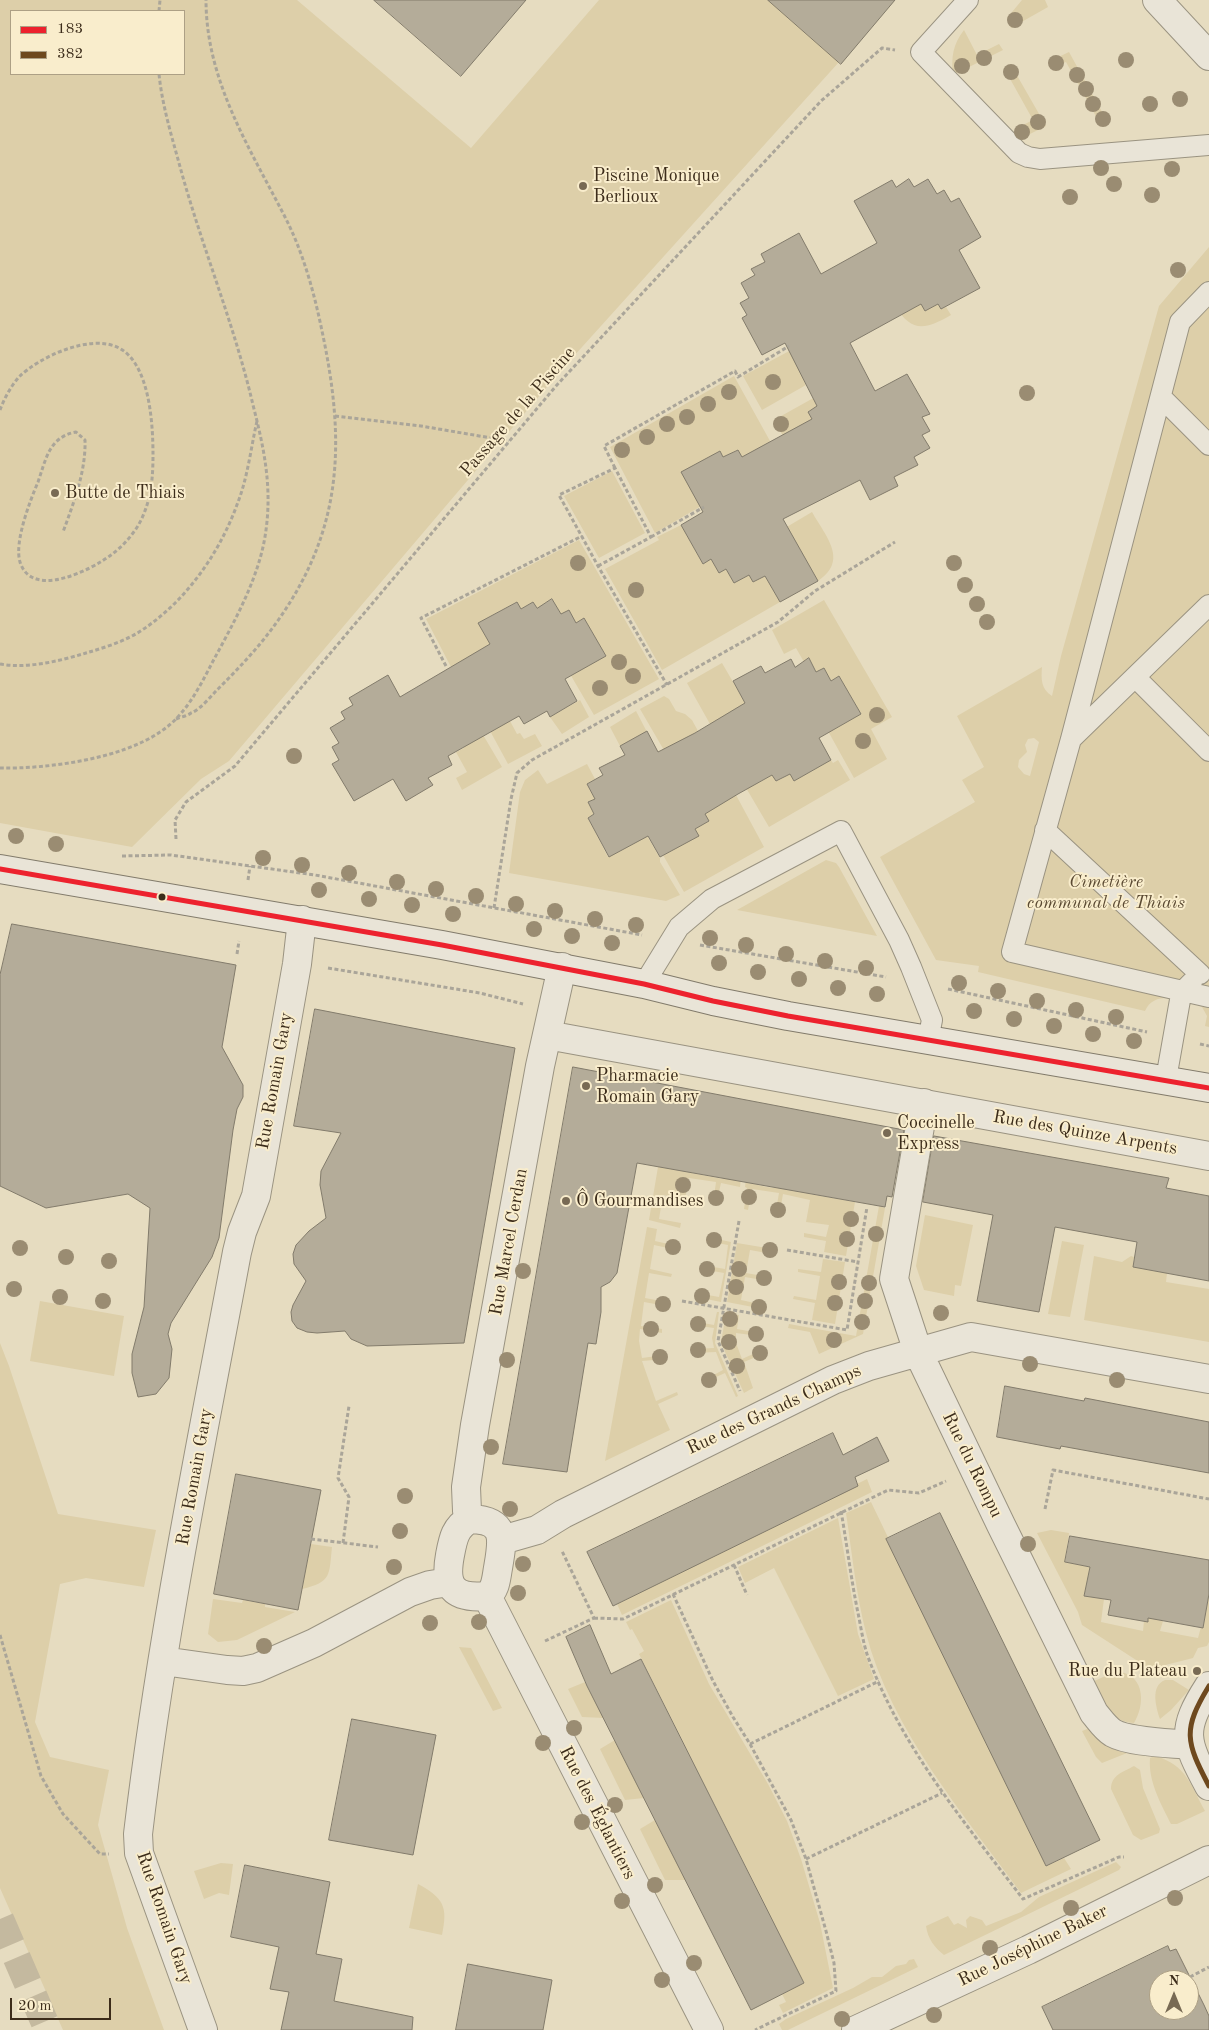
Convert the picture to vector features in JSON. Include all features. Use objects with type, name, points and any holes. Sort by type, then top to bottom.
[{"type":"street","points":[[1157,0],[1209,56]]},
{"type":"street","points":[[0,869],[302,920],[562,967],[714,1001],[1209,1088]]},
{"type":"street","name":"Rue Romain Gary","points":[[203,2030],[139,1853],[138,1834],[163,1661],[236,1252],[256,1196],[302,920]]},
{"type":"street","name":"Rue Marcel Cerdan","points":[[470,1519],[467,1511],[466,1487],[475,1425],[547,1035],[562,967]]},
{"type":"street","name":"Rue des Quinze Arpents","points":[[547,1035],[1209,1156]]},
{"type":"street","name":"Rue du Rompu","points":[[924,1103],[894,1279],[918,1352],[1094,1713],[1105,1727],[1114,1734],[1198,1752]]},
{"type":"street","name":"Rue des Grands Champs","points":[[502,1540],[537,1530],[572,1509],[833,1380],[869,1366],[971,1337],[1209,1379]]},
{"type":"street","points":[[470,1519],[481,1519],[495,1526],[502,1540],[494,1587],[487,1596],[475,1597],[460,1594],[449,1582],[448,1570],[457,1529],[462,1523],[470,1519]]},
{"type":"street","points":[[163,1661],[226,1670],[243,1671],[257,1668],[314,1642],[410,1592],[430,1585],[449,1582]]},
{"type":"street","name":"Rue des Églantiers","points":[[487,1596],[708,2030]]},
{"type":"street","points":[[1209,1686],[1193,1714],[1190,1726],[1209,1786]]},
{"type":"street","name":"Rue Joséphine Baker","points":[[856,2030],[1028,1950],[1209,1860]]},
{"type":"lane","points":[[968,0],[921,52],[1019,152],[1028,157],[1040,159],[1209,145]]},
{"type":"lane","points":[[1209,292],[1180,322],[1071,740],[1012,952],[1209,997]]},
{"type":"lane","points":[[1161,398],[1205,434]]},
{"type":"lane","points":[[1071,740],[1209,605]]},
{"type":"lane","points":[[1135,677],[1209,751]]},
{"type":"lane","points":[[1046,830],[1204,970],[1183,991],[1166,1079]]},
{"type":"lane","points":[[644,984],[679,927],[712,899],[841,831],[900,940],[932,1020],[928,1040]]},
{"type":"path","points":[[175,719],[192,713],[241,666],[266,637],[300,585],[318,546],[327,520],[336,472],[336,416],[326,352],[310,283],[293,234],[220,86],[210,49],[206,0]]},
{"type":"path","name":"Passage de la Piscine","points":[[176,839],[175,820],[186,802],[235,766],[556,386],[820,101],[882,48],[921,52]]},
{"type":"path","points":[[0,768],[47,766],[101,756],[160,732],[190,702],[243,602],[261,556],[266,531],[268,482],[266,458],[242,359],[185,183],[169,126],[159,75]]},
{"type":"path","points":[[0,410],[17,379],[30,367],[56,353],[80,345],[101,343],[119,348],[132,359],[140,374],[146,387],[153,444],[152,486],[146,510],[126,542],[95,565],[60,580],[42,580],[32,577],[23,568],[20,561],[21,535],[48,453],[56,441],[64,434],[76,432],[85,440],[86,451],[78,489],[64,532]]},
{"type":"path","points":[[651,537],[604,446],[735,371],[738,377],[789,346]]},
{"type":"path","points":[[336,416],[421,426],[509,441]]},
{"type":"path","points":[[0,664],[40,664],[98,650],[137,634],[178,600],[200,575],[227,529],[239,501],[257,420]]},
{"type":"path","points":[[614,468],[559,495],[667,684]]},
{"type":"path","points":[[598,566],[704,507]]},
{"type":"path","points":[[446,666],[421,618],[582,536]]},
{"type":"path","points":[[494,908],[517,773],[532,760],[778,622],[815,591],[895,542]]},
{"type":"path","points":[[113,856],[171,855],[316,875],[995,998],[1209,1046]]},
{"type":"path","points":[[324,968],[480,993],[530,1006]]},
{"type":"path","points":[[682,1301],[847,1330],[867,1207]]},
{"type":"path","points":[[739,1221],[718,1334],[719,1347],[742,1394]]},
{"type":"path","points":[[787,1250],[858,1262]]},
{"type":"path","points":[[343,1543],[349,1497],[338,1478],[349,1406]]},
{"type":"path","points":[[1046,1509],[1052,1470],[1209,1498]]},
{"type":"path","points":[[542,1642],[594,1618],[623,1619],[841,1511],[888,1490],[919,1493],[952,1479]]},
{"type":"path","points":[[841,1511],[861,1627],[868,1656],[879,1681],[906,1738],[942,1793],[1023,1899],[1119,1857],[1124,1857]]},
{"type":"path","points":[[311,1539],[378,1547]]},
{"type":"path","points":[[561,1550],[594,1618]]},
{"type":"path","points":[[734,1565],[747,1595]]},
{"type":"path","points":[[673,1594],[713,1681],[791,1820],[806,1859],[834,1963],[836,1991],[755,2030]]},
{"type":"path","points":[[0,1634],[41,1776],[63,1814],[100,1854],[139,1853]]},
{"type":"path","points":[[750,1744],[879,1681]]},
{"type":"path","points":[[806,1859],[942,1793]]},
{"type":"green space","points":[[0,0],[297,0],[471,148],[599,0],[895,0],[841,64],[839,62],[564,367],[229,761],[201,779],[132,847],[0,823]]},
{"type":"green space","points":[[1022,0],[1045,0],[1048,7],[1011,28],[1007,18]]},
{"type":"green space","points":[[964,30],[977,55],[999,44],[1003,50],[953,75],[952,62],[954,51],[957,40]]},
{"type":"green space","points":[[1069,52],[1106,119],[1099,122],[1066,62],[1053,67],[1050,61]]},
{"type":"green space","points":[[1011,65],[1046,126],[1022,138],[1017,128],[1033,120],[1004,68]]},
{"type":"green space","name":"Cimetière communal de Thiais","points":[[1209,247],[1209,1027],[1205,1026],[1207,1016],[1202,1007],[1188,1001],[1163,998],[1149,1004],[1145,1011],[978,972],[979,966],[936,960],[880,857],[975,802],[962,780],[984,767],[957,716],[1042,667],[1042,683],[1052,696],[1061,656],[1159,306]],"holes":[[[1034,738],[1039,742],[1030,776],[1024,774],[1018,767],[1019,760],[1027,752],[1025,745],[1028,739]]]},
{"type":"green space","points":[[901,302],[906,312],[921,304],[925,311],[938,304],[941,309],[946,307],[951,315],[934,324],[919,326],[907,320],[901,314],[895,305]]},
{"type":"green space","points":[[791,350],[806,385],[762,410],[743,376]]},
{"type":"green space","points":[[734,376],[775,450],[742,457],[737,450],[723,457],[720,451],[692,467],[703,505],[655,533],[610,447]]},
{"type":"green space","points":[[817,396],[822,404],[809,411],[812,419],[798,463],[774,420]]},
{"type":"green space","points":[[612,471],[645,533],[599,558],[564,496]]},
{"type":"green space","points":[[812,512],[828,539],[833,557],[832,565],[827,573],[818,581],[785,528]]},
{"type":"green space","points":[[681,525],[703,564],[711,559],[719,573],[726,569],[734,583],[749,575],[753,582],[765,576],[780,602],[662,670],[605,569],[659,540],[657,537]]},
{"type":"green space","points":[[579,540],[659,679],[594,715],[570,674],[606,656],[584,618],[576,623],[561,614],[552,599],[537,608],[533,602],[521,609],[516,602],[478,623],[492,647],[451,667],[426,619]]},
{"type":"green space","points":[[824,600],[892,717],[871,729],[887,759],[854,778],[828,731],[861,714],[839,676],[831,681],[824,668],[816,672],[809,658],[804,662],[796,648],[784,654],[772,630]]},
{"type":"green space","points":[[722,663],[747,706],[710,724],[687,683]]},
{"type":"green space","points":[[664,696],[669,699],[676,711],[685,714],[692,720],[698,731],[665,752],[640,709]]},
{"type":"green space","points":[[580,700],[589,717],[562,734],[550,717]]},
{"type":"green space","points":[[476,705],[510,721],[517,734],[520,733],[524,739],[535,734],[542,746],[508,764]]},
{"type":"green space","points":[[636,711],[647,732],[620,746],[610,727]]},
{"type":"green space","points":[[479,728],[502,767],[462,790],[456,778],[467,772],[456,752],[464,748],[456,733]]},
{"type":"green space","points":[[831,760],[833,763],[838,760],[850,780],[769,827],[732,764],[749,769],[758,783],[772,775],[777,781],[790,774],[794,781]]},
{"type":"green space","points":[[587,764],[595,779],[587,784],[595,799],[588,802],[594,814],[588,818],[608,857],[646,834],[680,895],[666,901],[509,873],[520,792],[525,780],[538,770],[547,784]]},
{"type":"green space","points":[[722,769],[764,847],[684,892],[663,855],[698,836],[695,829],[709,821],[705,814]]},
{"type":"green space","points":[[826,860],[836,863],[839,867],[877,936],[737,910]]},
{"type":"green space","points":[[659,1161],[693,1167],[692,1173],[723,1179],[724,1174],[741,1178],[740,1187],[721,1183],[716,1205],[713,1204],[716,1182],[689,1178],[685,1199],[663,1195],[659,1219],[681,1223],[680,1228],[649,1220]]},
{"type":"green space","points":[[746,1179],[761,1186],[777,1188],[811,1185],[810,1194],[855,1202],[846,1256],[824,1252],[826,1241],[804,1237],[804,1233],[826,1237],[829,1225],[806,1222],[810,1200],[783,1194],[779,1217],[775,1216],[779,1193],[752,1189],[748,1210],[744,1209],[747,1188],[745,1187]]},
{"type":"green space","points":[[879,1206],[885,1208],[863,1334],[819,1354],[810,1332],[788,1328],[789,1324],[856,1336]]},
{"type":"green space","points":[[925,1215],[973,1225],[961,1286],[955,1285],[954,1296],[924,1290],[916,1266]]},
{"type":"green space","points":[[647,1227],[657,1229],[655,1241],[677,1246],[677,1250],[654,1245],[650,1269],[672,1274],[671,1277],[649,1273],[645,1298],[667,1302],[666,1306],[644,1302],[641,1326],[662,1329],[662,1333],[640,1329],[639,1341],[642,1358],[664,1355],[665,1359],[642,1361],[656,1401],[677,1392],[678,1395],[658,1404],[670,1430],[605,1461]]},
{"type":"green space","points":[[707,1237],[731,1242],[721,1302],[696,1297],[697,1293],[719,1297],[724,1273],[701,1269],[702,1265],[725,1269],[728,1245],[706,1241]]},
{"type":"green space","points":[[1062,1241],[1084,1245],[1070,1317],[1048,1314]]},
{"type":"green space","points":[[737,1243],[773,1249],[772,1254],[750,1250],[746,1273],[769,1277],[768,1281],[745,1277],[741,1300],[764,1305],[763,1309],[727,1302]]},
{"type":"green space","points":[[1094,1256],[1122,1262],[1131,1256],[1134,1257],[1133,1267],[1167,1273],[1166,1282],[1209,1289],[1209,1342],[1084,1320]]},
{"type":"green space","points":[[823,1259],[845,1262],[835,1324],[812,1320],[815,1303],[793,1299],[794,1296],[816,1300],[820,1276],[798,1272],[798,1269],[821,1272]]},
{"type":"green space","points":[[40,1301],[124,1316],[114,1376],[30,1361]]},
{"type":"green space","points":[[717,1312],[719,1312],[715,1343],[738,1396],[736,1397],[725,1373],[705,1382],[704,1380],[723,1370],[716,1352],[693,1353],[692,1349],[714,1348],[712,1338],[714,1328],[692,1325],[692,1321],[714,1325]]},
{"type":"green space","points":[[726,1313],[739,1315],[737,1329],[759,1333],[759,1336],[736,1333],[736,1343],[742,1359],[762,1350],[763,1354],[744,1362],[753,1388],[744,1393],[721,1343]]},
{"type":"green space","points":[[0,1343],[58,1514],[156,1530],[144,1587],[86,1578],[60,1584],[35,1722],[50,1757],[109,1770],[98,1825],[127,1928],[164,2030],[63,2030],[0,1888]]},
{"type":"green space","points":[[867,1479],[872,1492],[622,1615],[617,1604]]},
{"type":"green space","points":[[871,1502],[1046,1866],[1064,1858],[1071,1869],[1021,1893],[953,1802],[931,1769],[892,1703],[877,1668],[866,1633],[854,1573],[846,1513]]},
{"type":"green space","points":[[838,1518],[858,1634],[874,1679],[838,1696],[774,1568],[745,1583],[738,1567]]},
{"type":"green space","points":[[1051,1530],[1069,1533],[1065,1562],[1090,1567],[1084,1596],[1104,1599],[1101,1622],[1143,1631],[1144,1621],[1148,1621],[1151,1603],[1163,1621],[1160,1631],[1198,1638],[1201,1627],[1203,1628],[1209,1594],[1209,1642],[1207,1646],[1198,1648],[1193,1658],[1150,1669],[1082,1625],[1078,1612],[1037,1533]]},
{"type":"green space","points":[[311,1544],[332,1547],[329,1571],[324,1580],[302,1589]]},
{"type":"green space","points":[[213,1599],[242,1603],[243,1600],[265,1604],[265,1607],[295,1612],[237,1640],[218,1642],[208,1634]]},
{"type":"green space","points":[[671,1600],[709,1684],[768,1784],[787,1821],[801,1859],[820,1923],[833,1988],[783,2013],[779,2005],[786,2002],[782,1994],[804,1983],[639,1654],[644,1651],[626,1622]]},
{"type":"green space","points":[[459,1647],[471,1648],[502,1708],[493,1711]]},
{"type":"green space","points":[[1121,1672],[1135,1680],[1141,1693],[1140,1708],[1134,1723],[1126,1722],[1113,1715],[1103,1704],[1090,1683],[1112,1673]]},
{"type":"green space","points":[[1165,1680],[1173,1680],[1189,1690],[1160,1719],[1155,1697],[1157,1687]]},
{"type":"green space","points":[[585,1682],[604,1718],[582,1717],[568,1689]]},
{"type":"green space","points":[[1090,1728],[1096,1737],[1106,1744],[1116,1750],[1127,1753],[1102,1763],[1096,1757],[1082,1731]]},
{"type":"green space","points":[[615,1740],[644,1798],[625,1800],[600,1749]]},
{"type":"green space","points":[[1156,1756],[1175,1765],[1181,1771],[1191,1784],[1205,1811],[1177,1824],[1171,1824],[1156,1792],[1151,1775],[1150,1758]]},
{"type":"green space","points":[[1134,1766],[1140,1770],[1143,1788],[1160,1829],[1159,1833],[1141,1840],[1133,1835],[1111,1789],[1115,1777]]},
{"type":"green space","points":[[655,1820],[686,1880],[665,1880],[640,1829]]},
{"type":"green space","points":[[1116,1862],[1121,1867],[1119,1870],[944,1955],[934,1946],[928,1935],[926,1926],[948,1916],[954,1925],[958,1923],[967,1928],[966,1920],[970,1916],[982,1920],[986,1926],[1021,1912],[1039,1897]]},
{"type":"green space","points":[[221,1863],[233,1864],[229,1895],[219,1893],[204,1899],[194,1871]]},
{"type":"green space","points":[[418,1884],[434,1894],[442,1904],[444,1925],[442,1935],[409,1928]]},
{"type":"green space","points":[[914,1959],[918,1967],[788,2030],[782,2030],[779,2024],[786,2019],[853,1988],[872,1977],[882,1977],[896,1966],[906,1964],[909,1960]]},
{"type":"building","points":[[374,0],[526,0],[461,76]]},
{"type":"building","points":[[768,0],[895,0],[841,64]]},
{"type":"building","points":[[909,179],[914,187],[928,179],[937,194],[944,190],[951,202],[959,198],[981,237],[959,250],[980,288],[941,309],[938,304],[925,311],[921,304],[850,343],[875,391],[907,374],[930,414],[922,417],[930,431],[922,435],[930,448],[914,457],[918,465],[894,477],[898,486],[870,500],[860,480],[783,519],[818,581],[780,602],[765,576],[753,582],[749,575],[734,583],[726,569],[719,573],[711,559],[703,564],[681,525],[703,512],[681,472],[720,451],[723,457],[738,450],[742,457],[812,419],[808,412],[817,406],[785,343],[762,355],[742,318],[747,315],[740,303],[749,298],[741,283],[755,275],[751,269],[765,262],[761,254],[799,233],[821,274],[877,243],[854,201],[892,180],[896,187]]},
{"type":"building","points":[[552,599],[561,614],[569,610],[576,623],[584,618],[606,656],[565,679],[577,701],[550,717],[547,711],[524,724],[519,716],[448,756],[452,765],[428,778],[433,785],[406,801],[393,779],[354,801],[332,764],[339,760],[332,747],[339,743],[330,728],[345,719],[341,712],[353,705],[349,698],[388,675],[400,697],[490,644],[478,623],[517,602],[521,609],[533,602],[537,608]]},
{"type":"building","points":[[809,658],[816,672],[824,668],[831,681],[839,676],[861,714],[819,738],[831,760],[794,781],[790,774],[776,781],[772,775],[738,794],[705,814],[709,821],[695,829],[699,836],[660,857],[648,836],[609,857],[588,818],[594,814],[588,802],[595,799],[587,784],[603,775],[599,768],[625,755],[620,746],[647,731],[658,752],[695,733],[745,703],[733,681],[761,666],[765,673],[791,659],[795,667]]},
{"type":"building","points":[[12,924],[236,965],[222,1047],[243,1085],[243,1097],[237,1109],[233,1130],[219,1238],[212,1257],[171,1323],[168,1334],[172,1349],[169,1378],[156,1394],[138,1397],[132,1373],[132,1354],[144,1307],[150,1208],[128,1194],[46,1208],[0,1186],[0,975]]},
{"type":"building","points":[[315,1009],[515,1048],[464,1343],[367,1346],[351,1339],[345,1331],[307,1332],[297,1328],[292,1321],[291,1312],[293,1305],[306,1281],[294,1264],[293,1254],[296,1245],[309,1231],[326,1218],[320,1185],[321,1171],[341,1133],[294,1126]]},
{"type":"building","points":[[573,1067],[904,1130],[892,1197],[887,1196],[885,1207],[637,1163],[617,1273],[610,1282],[601,1287],[601,1312],[596,1344],[588,1343],[567,1472],[503,1464]]},
{"type":"building","points":[[934,1136],[1169,1178],[1166,1188],[1209,1196],[1209,1281],[1133,1267],[1137,1242],[1055,1227],[1039,1312],[977,1301],[993,1215],[923,1202]]},
{"type":"building","points":[[1005,1386],[1084,1401],[1085,1398],[1209,1422],[1209,1473],[1061,1446],[1060,1449],[997,1437]]},
{"type":"building","points":[[833,1433],[843,1455],[877,1437],[889,1461],[855,1477],[858,1486],[613,1606],[587,1552]]},
{"type":"building","points":[[236,1474],[321,1490],[298,1610],[214,1594]]},
{"type":"building","points":[[940,1513],[1100,1840],[1046,1866],[886,1539]]},
{"type":"building","points":[[1070,1536],[1209,1560],[1209,1594],[1203,1628],[1148,1618],[1148,1622],[1108,1615],[1111,1600],[1084,1596],[1090,1567],[1065,1562]]},
{"type":"building","points":[[590,1625],[611,1674],[641,1659],[804,1983],[751,2010],[587,1686],[566,1637]]},
{"type":"building","points":[[352,1719],[436,1735],[413,1855],[329,1840]]},
{"type":"building","points":[[245,1865],[330,1882],[316,1954],[342,1959],[334,2001],[413,2017],[412,2030],[281,2030],[289,1992],[270,1989],[279,1947],[231,1937]]},
{"type":"building","points":[[1168,1946],[1170,1951],[1176,1949],[1186,1970],[1149,1970],[1149,2020],[1199,2020],[1199,1995],[1209,2016],[1209,2030],[1053,2030],[1042,2007]]},
{"type":"building","points":[[468,1964],[552,1980],[543,2030],[456,2030]]},
{"type":"tunnel","points":[[0,1919],[48,2030]]},
{"type":"transit line","name":"183","points":[[0,869],[442,945],[644,984],[713,1001],[788,1016],[1209,1088]]},
{"type":"transit line","name":"382","points":[[1209,1686],[1194,1714],[1190,1736],[1196,1758],[1209,1786]]},
{"type":"place","name":"Piscine Monique Berlioux","points":[[583,186]]},
{"type":"place","name":"Butte de Thiais","points":[[55,493]]},
{"type":"place","name":"Pharmacie Romain Gary","points":[[586,1086]]},
{"type":"place","name":"Coccinelle Express","points":[[887,1133]]},
{"type":"place","name":"Ô Gourmandises","points":[[566,1201]]},
{"type":"place","name":"Rue du Plateau","points":[[1197,1671]]}]
